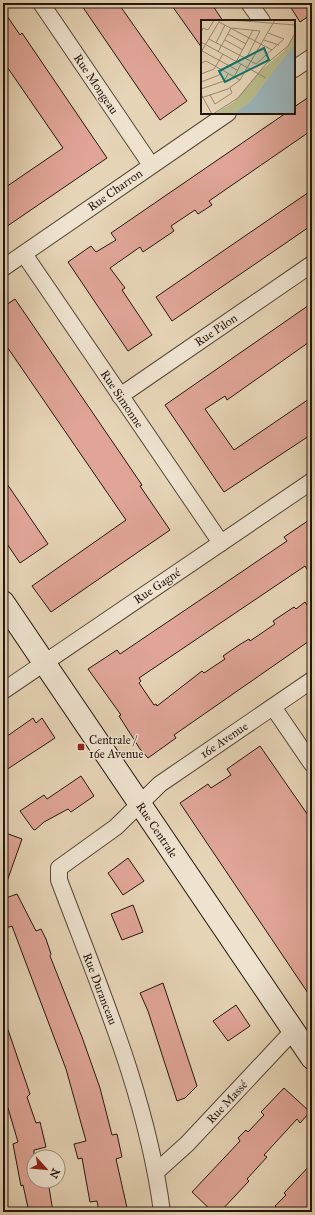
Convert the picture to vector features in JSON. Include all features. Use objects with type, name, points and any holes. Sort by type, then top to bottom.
[{"type":"street","name":"Rue Mongeau","points":[[41,3],[151,165]]},
{"type":"street","points":[[249,3],[261,20]]},
{"type":"street","points":[[295,67],[312,56]]},
{"type":"street","name":"Rue Charron","points":[[3,268],[227,114]]},
{"type":"street","name":"Rue Simonne","points":[[24,254],[221,543]]},
{"type":"street","name":"Rue Pilon","points":[[120,396],[312,264]]},
{"type":"street","name":"Rue Gagné","points":[[3,691],[312,481]]},
{"type":"street","name":"Rue Centrale","points":[[3,602],[312,1058]]},
{"type":"street","name":"16e Avenue","points":[[139,804],[160,784],[312,680]]},
{"type":"street","points":[[273,707],[312,764]]},
{"type":"street","name":"Rue Duranceau","points":[[139,804],[116,827],[59,868],[59,880],[126,1059],[140,1105],[157,1171],[162,1212]]},
{"type":"street","name":"Rue Massé","points":[[157,1171],[187,1144],[293,1030]]},
{"type":"building","points":[[80,3],[118,3],[187,101],[160,120]]},
{"type":"building","points":[[170,3],[211,3],[222,20],[201,20],[201,47]]},
{"type":"building","points":[[288,3],[312,3],[312,14],[300,22]]},
{"type":"building","points":[[3,10],[20,35],[22,33],[107,158],[3,229],[3,189],[63,148],[3,61]]},
{"type":"building","points":[[312,95],[312,130],[209,201],[212,205],[198,214],[195,210],[171,226],[174,231],[143,252],[140,247],[110,268],[125,288],[122,290],[152,335],[128,351],[68,262],[91,246],[96,252],[116,240],[111,233],[285,114],[295,114],[295,106]]},
{"type":"building","points":[[312,190],[312,225],[172,321],[156,297]]},
{"type":"building","points":[[15,299],[142,485],[140,486],[170,530],[51,612],[32,586],[126,520],[3,341],[3,307]]},
{"type":"building","points":[[312,303],[312,340],[227,400],[225,396],[205,409],[234,450],[312,397],[312,434],[224,492],[165,405]]},
{"type":"building","points":[[3,478],[48,544],[20,563],[3,538]]},
{"type":"building","points":[[312,518],[312,577],[305,566],[139,678],[141,681],[139,683],[154,705],[156,704],[157,706],[202,671],[204,673],[225,659],[223,656],[249,639],[250,641],[275,624],[273,621],[294,607],[296,609],[305,602],[312,612],[312,639],[174,735],[176,738],[148,758],[140,749],[119,716],[121,715],[88,669],[117,650],[120,654],[287,541],[284,537]]},
{"type":"building","points":[[33,718],[36,723],[42,718],[55,738],[3,772],[3,739]]},
{"type":"building","points":[[260,746],[312,821],[312,999],[180,803],[208,784],[211,788],[231,775],[227,769]]},
{"type":"building","points":[[81,776],[94,796],[71,812],[68,809],[44,822],[35,830],[33,829],[20,811],[44,795],[47,799]]},
{"type":"building","points":[[3,832],[22,839],[5,887],[3,886]]},
{"type":"building","points":[[128,858],[144,881],[123,895],[108,873]]},
{"type":"building","points":[[17,894],[36,931],[41,929],[46,939],[51,954],[50,956],[82,1037],[100,1088],[112,1135],[117,1134],[122,1157],[116,1159],[128,1212],[99,1212],[97,1201],[90,1202],[82,1158],[78,1159],[74,1144],[86,1141],[66,1069],[12,926],[6,928],[3,920],[3,899]]},
{"type":"building","points":[[133,905],[143,932],[122,940],[111,914]]},
{"type":"building","points":[[163,983],[197,1086],[185,1098],[177,1101],[148,1011],[140,993]]},
{"type":"building","points":[[236,1005],[250,1026],[228,1041],[213,1021]]},
{"type":"building","points":[[3,1021],[5,1021],[30,1094],[27,1097],[36,1123],[40,1122],[46,1147],[26,1149],[26,1189],[49,1189],[53,1212],[29,1212],[23,1185],[21,1186],[13,1144],[18,1142],[8,1108],[3,1110]]},
{"type":"building","points":[[284,1088],[310,1112],[300,1123],[297,1119],[264,1155],[267,1157],[247,1179],[249,1181],[220,1212],[213,1212],[192,1192],[240,1141],[238,1138],[246,1130],[248,1132],[264,1115],[261,1112]]},
{"type":"building","points":[[312,1163],[312,1212],[281,1212],[275,1206],[286,1195],[284,1193]]},
{"type":"place","name":"Centrale / 16e Avenue","points":[[81,747]]}]
